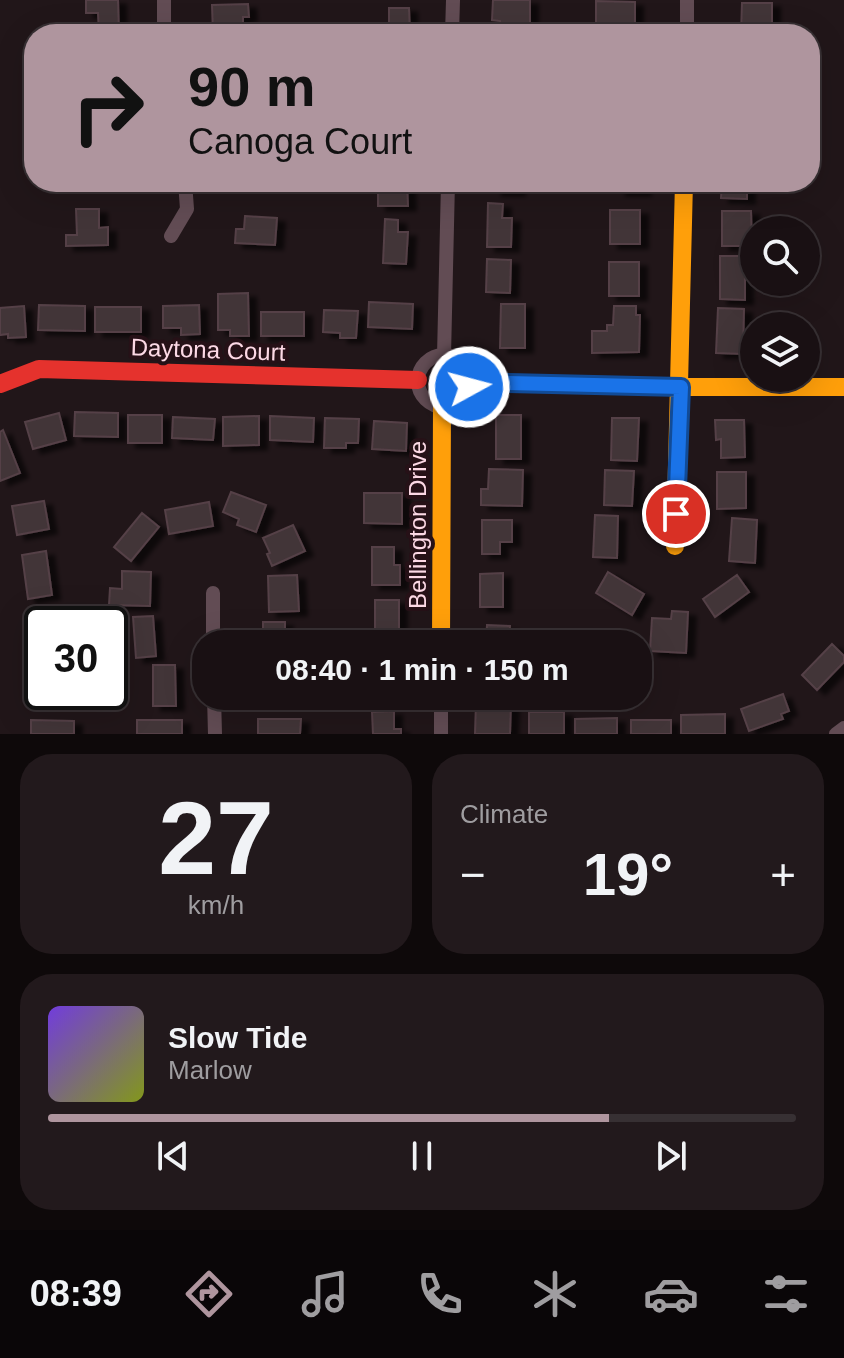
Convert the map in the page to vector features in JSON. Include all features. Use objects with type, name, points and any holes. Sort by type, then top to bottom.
[{"type":"street","points":[[164,0],[164,24]]},
{"type":"street","points":[[452,24],[453,0]]},
{"type":"street","points":[[687,0],[687,24]]},
{"type":"street","points":[[171,236],[187,209],[186,192]]},
{"type":"street","points":[[444,356],[448,192]]},
{"type":"street","points":[[675,546],[684,192]]},
{"type":"street","points":[[444,356],[462,363],[469,382],[466,395],[460,401],[442,407],[422,396],[418,380],[424,364],[444,356]]},
{"type":"street","name":"Daytona Court","points":[[0,384],[39,369],[418,380]]},
{"type":"street","points":[[469,382],[844,387]]},
{"type":"street","name":"Bellington Drive","points":[[441,630],[442,407]]},
{"type":"street","points":[[213,593],[213,630]]},
{"type":"street","points":[[214,710],[215,734]]},
{"type":"street","points":[[441,710],[441,734]]},
{"type":"street","points":[[836,734],[844,728]]},
{"type":"building","points":[[86,0],[118,0],[119,24],[99,24],[98,13],[86,13]]},
{"type":"building","points":[[493,0],[530,0],[530,24],[500,24],[500,21],[492,20]]},
{"type":"building","points":[[596,1],[635,2],[635,24],[596,24]]},
{"type":"building","points":[[742,3],[772,3],[772,24],[741,24]]},
{"type":"building","points":[[248,4],[249,17],[243,17],[243,24],[213,24],[212,5]]},
{"type":"building","points":[[389,8],[409,8],[410,24],[389,24]]},
{"type":"building","points":[[378,192],[407,192],[408,206],[378,206]]},
{"type":"building","points":[[721,192],[747,192],[747,199],[721,198]]},
{"type":"building","points":[[488,203],[503,204],[502,218],[512,218],[511,247],[487,247]]},
{"type":"building","points":[[76,209],[99,209],[99,228],[108,227],[108,245],[66,246],[66,235],[77,235]]},
{"type":"building","points":[[610,210],[640,210],[640,244],[610,244]]},
{"type":"building","points":[[722,211],[751,211],[751,216],[740,216],[740,246],[722,246]]},
{"type":"building","points":[[245,216],[277,218],[275,245],[235,243],[236,229],[244,229]]},
{"type":"building","points":[[385,219],[398,220],[398,232],[408,232],[406,264],[383,263]]},
{"type":"building","points":[[720,256],[740,256],[740,296],[745,296],[745,300],[720,299]]},
{"type":"building","points":[[487,259],[511,260],[510,293],[486,292]]},
{"type":"building","points":[[609,262],[639,262],[639,296],[609,296]]},
{"type":"building","points":[[248,293],[249,336],[230,336],[230,330],[218,330],[218,294]]},
{"type":"building","points":[[369,302],[413,304],[412,329],[368,327]]},
{"type":"building","points":[[501,304],[525,304],[525,348],[500,348]]},
{"type":"building","points":[[39,305],[85,306],[85,331],[38,330]]},
{"type":"building","points":[[199,305],[200,334],[181,335],[181,328],[163,328],[163,306]]},
{"type":"building","points":[[24,306],[26,337],[0,335],[0,308]]},
{"type":"building","points":[[614,306],[636,306],[636,315],[640,315],[639,352],[592,353],[592,331],[607,331],[607,325],[613,325]]},
{"type":"building","points":[[95,307],[141,307],[141,332],[95,332]]},
{"type":"building","points":[[718,308],[744,309],[740,312],[740,354],[716,353]]},
{"type":"building","points":[[324,310],[358,311],[356,338],[340,338],[340,333],[323,332]]},
{"type":"building","points":[[261,312],[304,312],[304,336],[261,336]]},
{"type":"building","points":[[75,412],[118,413],[118,437],[74,436]]},
{"type":"building","points":[[59,413],[66,440],[33,449],[25,422]]},
{"type":"building","points":[[128,415],[162,415],[162,443],[128,443]]},
{"type":"building","points":[[496,415],[521,415],[521,459],[496,459]]},
{"type":"building","points":[[259,416],[259,445],[223,446],[223,417]]},
{"type":"building","points":[[270,416],[314,418],[313,442],[270,440]]},
{"type":"building","points":[[173,417],[215,419],[213,440],[172,438]]},
{"type":"building","points":[[325,418],[359,419],[358,443],[346,443],[346,448],[324,448]]},
{"type":"building","points":[[612,418],[639,418],[637,461],[611,460]]},
{"type":"building","points":[[715,420],[744,420],[745,457],[721,458],[721,439],[716,440]]},
{"type":"building","points":[[374,421],[407,423],[406,451],[372,449]]},
{"type":"building","points":[[3,430],[20,473],[0,481],[0,432]]},
{"type":"building","points":[[489,469],[523,470],[522,506],[481,505],[481,489],[488,489]]},
{"type":"building","points":[[605,470],[634,471],[632,506],[604,505]]},
{"type":"building","points":[[717,472],[746,472],[746,508],[717,509]]},
{"type":"building","points":[[231,492],[266,505],[256,532],[237,525],[239,519],[223,512]]},
{"type":"building","points":[[364,493],[402,493],[402,524],[364,523]]},
{"type":"building","points":[[44,501],[49,529],[17,535],[12,506]]},
{"type":"building","points":[[209,502],[213,526],[169,534],[165,510]]},
{"type":"building","points":[[142,513],[159,527],[131,561],[114,547]]},
{"type":"building","points":[[595,515],[618,516],[617,558],[593,557]]},
{"type":"building","points":[[732,518],[757,520],[755,563],[729,561]]},
{"type":"building","points":[[482,520],[512,520],[512,542],[500,542],[500,554],[482,554]]},
{"type":"building","points":[[293,525],[305,551],[272,566],[263,538]]},
{"type":"building","points":[[372,547],[394,547],[394,565],[400,565],[400,585],[372,585]]},
{"type":"building","points":[[46,551],[52,595],[28,599],[22,555]]},
{"type":"building","points":[[122,571],[151,572],[150,606],[109,605],[110,588],[122,589]]},
{"type":"building","points":[[608,572],[644,594],[632,615],[596,593]]},
{"type":"building","points":[[503,573],[503,607],[480,607],[480,574]]},
{"type":"building","points":[[297,575],[299,611],[269,612],[268,576]]},
{"type":"building","points":[[737,575],[749,592],[715,617],[703,599]]},
{"type":"building","points":[[375,600],[399,600],[399,630],[375,630]]},
{"type":"building","points":[[672,611],[688,612],[686,653],[652,651],[652,618],[671,619]]},
{"type":"building","points":[[153,616],[156,656],[136,658],[133,617]]},
{"type":"building","points":[[263,622],[285,622],[285,630],[263,630]]},
{"type":"building","points":[[487,625],[510,626],[510,630],[487,630]]},
{"type":"building","points":[[832,644],[844,656],[844,662],[817,690],[802,675]]},
{"type":"building","points":[[153,665],[175,665],[176,706],[153,706]]},
{"type":"building","points":[[783,694],[789,711],[781,714],[783,719],[749,731],[741,709]]},
{"type":"building","points":[[476,710],[511,710],[510,734],[475,734]]},
{"type":"building","points":[[394,711],[394,729],[401,729],[401,734],[373,734],[372,712]]},
{"type":"building","points":[[529,712],[564,712],[564,734],[529,734]]},
{"type":"building","points":[[725,714],[725,734],[681,734],[681,715]]},
{"type":"building","points":[[617,718],[617,734],[575,734],[575,719]]},
{"type":"building","points":[[258,719],[301,719],[300,734],[258,734]]},
{"type":"building","points":[[31,720],[74,721],[74,734],[31,734]]},
{"type":"building","points":[[137,720],[182,720],[182,734],[137,734]]},
{"type":"building","points":[[631,720],[671,720],[671,734],[631,734]]},
{"type":"traffic: slow","points":[[675,546],[684,192]]},
{"type":"traffic: slow","points":[[469,382],[844,387]]},
{"type":"traffic: slow","points":[[441,630],[442,407]]},
{"type":"traffic: jam","points":[[0,384],[39,369],[418,380]]},
{"type":"route","points":[[469,387],[469,382],[681,387],[676,514]]}]
